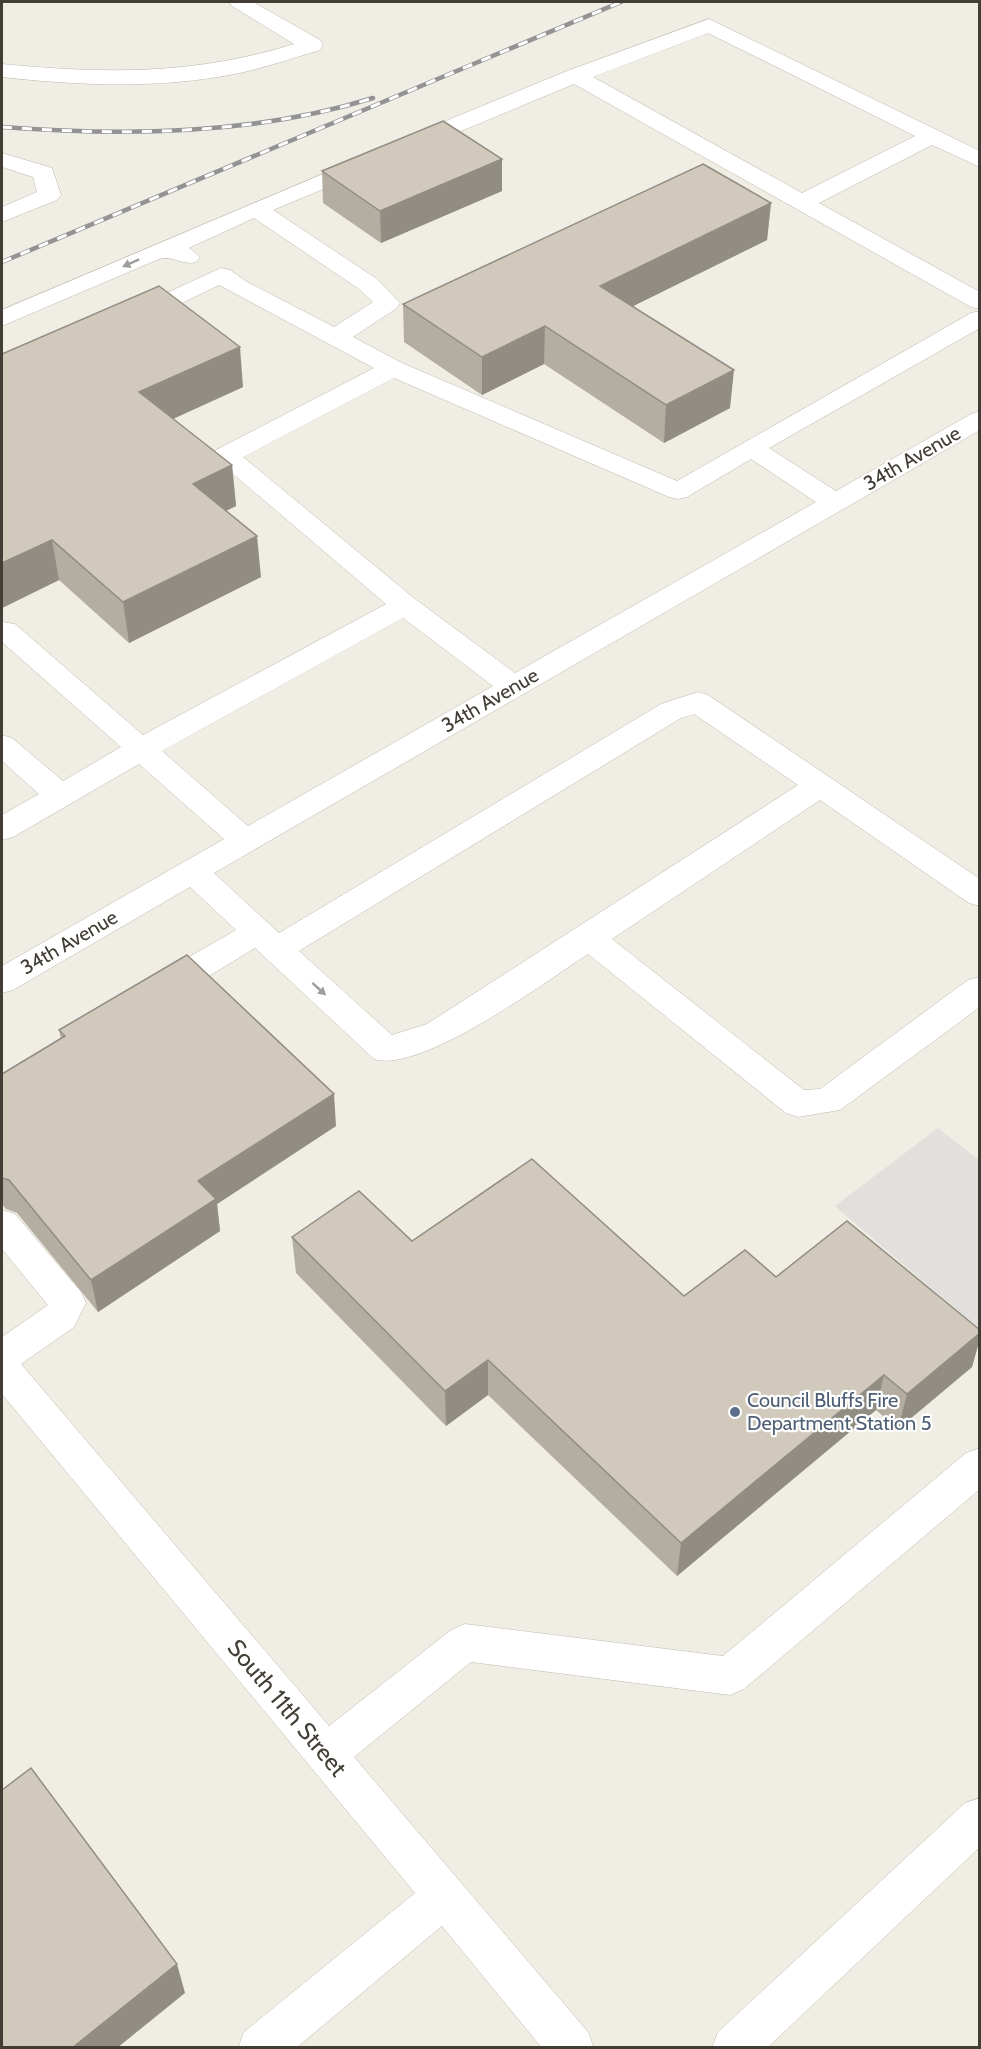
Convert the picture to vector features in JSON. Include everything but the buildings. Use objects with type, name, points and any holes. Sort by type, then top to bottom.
[{"type":"street","points":[[2,71],[59,77],[167,76],[241,66],[312,45],[238,2]]},
{"type":"street","points":[[2,319],[256,209],[575,76],[709,25],[980,160]]},
{"type":"street","points":[[575,76],[980,302]]},
{"type":"street","points":[[802,202],[933,136]]},
{"type":"street","points":[[2,160],[44,173],[49,195],[2,215]]},
{"type":"street","points":[[256,209],[368,284],[388,303],[335,338]]},
{"type":"street","points":[[170,248],[221,275],[238,287],[393,368],[678,491],[980,318]]},
{"type":"street","points":[[110,328],[221,275]]},
{"type":"street","points":[[393,368],[225,456],[405,605],[513,686]]},
{"type":"street","name":"34th Avenue","points":[[2,981],[980,419]]},
{"type":"street","points":[[751,448],[836,502]]},
{"type":"street","points":[[2,829],[141,749],[405,605]]},
{"type":"street","points":[[2,632],[5,630],[246,841]]},
{"type":"street","points":[[135,1004],[267,941],[671,711],[698,702],[980,895]]},
{"type":"street","points":[[2,745],[60,795]]},
{"type":"street","points":[[193,872],[386,1050],[439,1033],[589,938],[821,785]]},
{"type":"street","points":[[589,938],[798,1104],[828,1101],[980,989]]},
{"type":"street","points":[[2,1224],[68,1303],[61,1316],[2,1357]]},
{"type":"street","name":"South 11th Street","points":[[2,1368],[572,2048]]},
{"type":"street","points":[[326,1754],[465,1643],[729,1676],[980,1465]]},
{"type":"street","points":[[734,2048],[980,1818]]},
{"type":"street","points":[[260,2048],[445,1896]]},
{"type":"shaded area","points":[[938,1128],[979,1160],[979,1329],[835,1206]]},
{"type":"railway","points":[[2,262],[621,2]]},
{"type":"railway","points":[[2,127],[142,132],[189,130],[282,119],[373,98]]},
{"type":"place","name":"Council Bluffs Fire Department Station 5","points":[[735,1412]]}]
